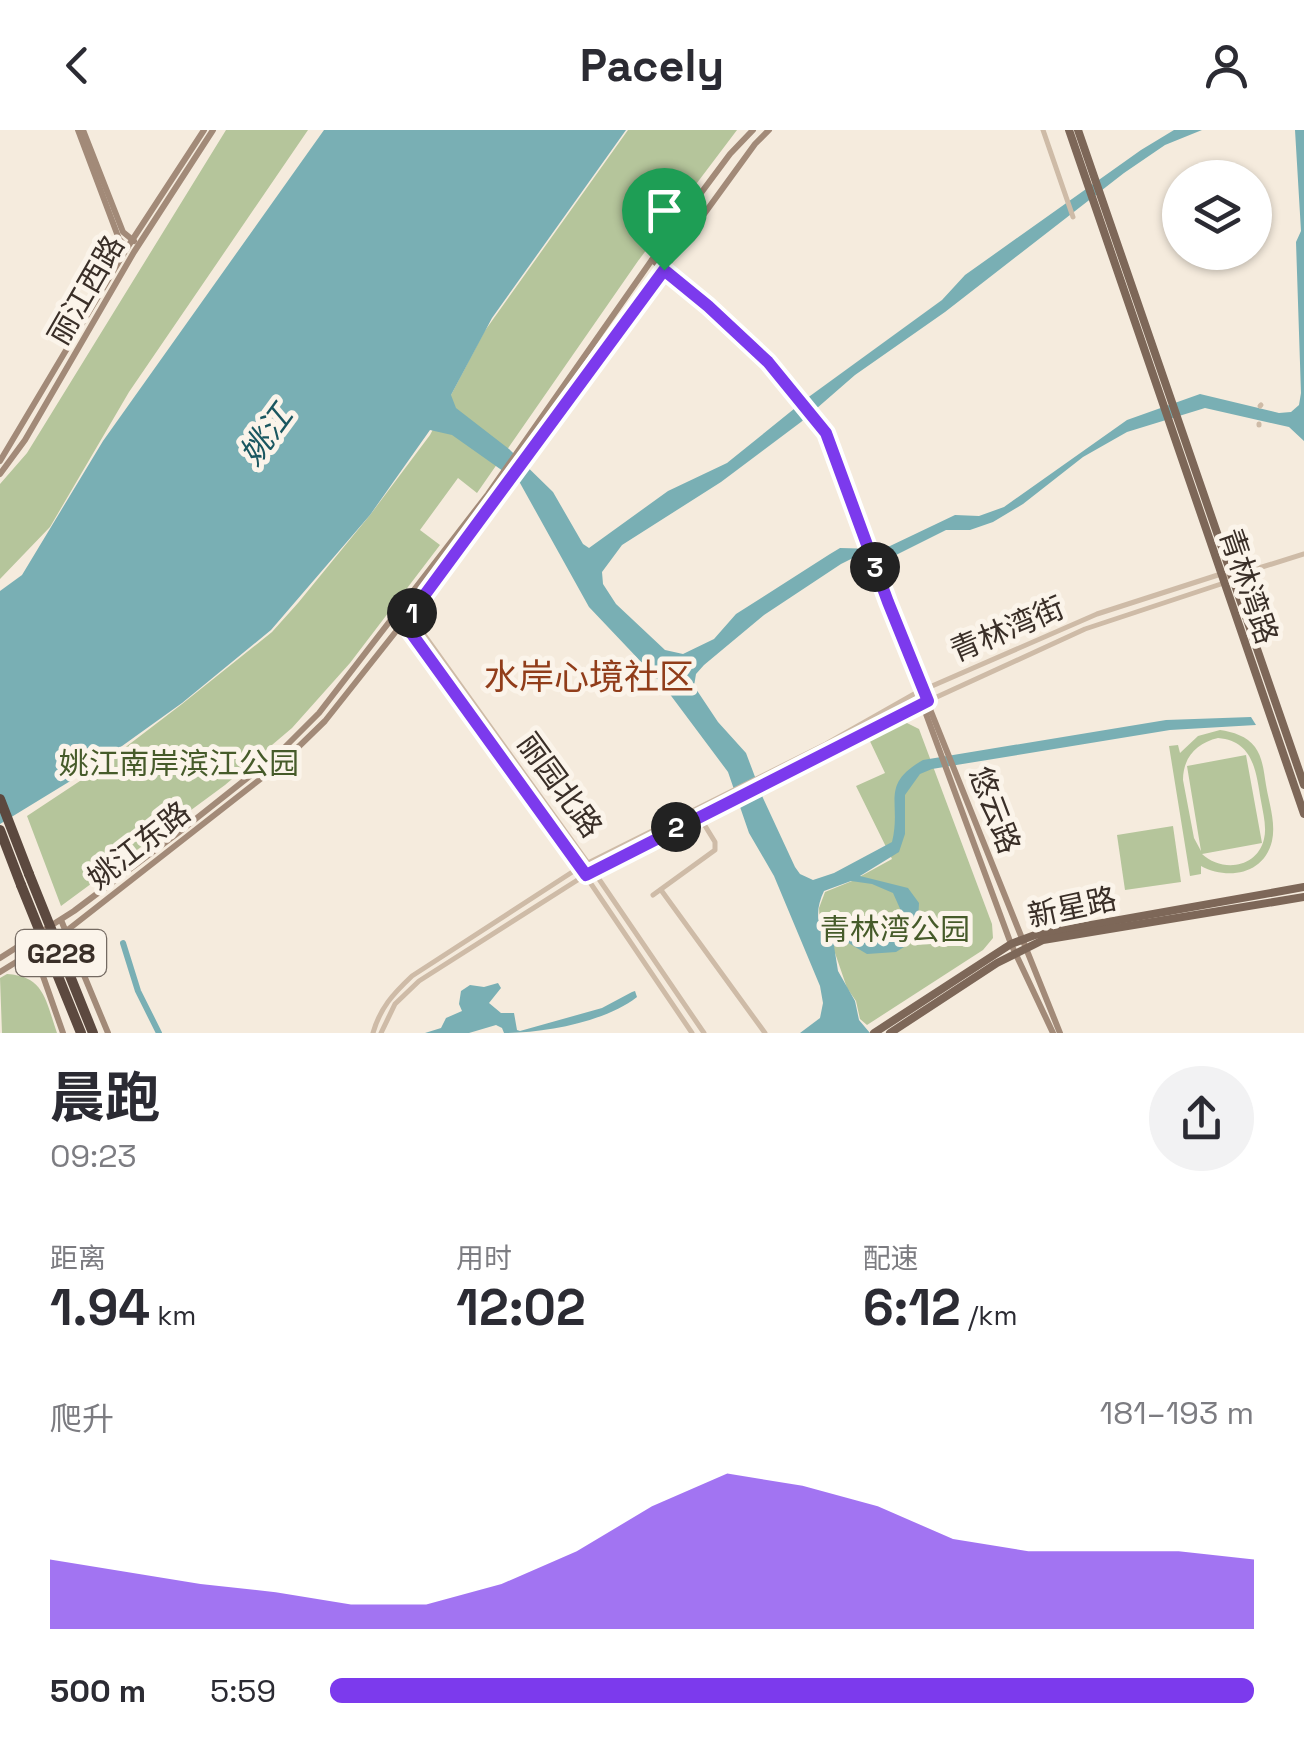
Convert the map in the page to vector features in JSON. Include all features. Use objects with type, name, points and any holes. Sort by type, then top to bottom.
[{"type":"highway","name":"G228","points":[[0,800],[93,1033]]},
{"type":"highway","name":"G228","points":[[0,830],[82,1033]]},
{"type":"main road","points":[[81,130],[123,232],[136,242]]},
{"type":"main road","points":[[81,130],[119,239],[130,250]]},
{"type":"main road","name":"丽江西路","points":[[136,242],[204,130]]},
{"type":"main road","name":"丽江西路","points":[[0,461],[130,250],[213,130]]},
{"type":"main road","points":[[752,130],[652,260],[664,270],[768,130]]},
{"type":"main road","points":[[1069,130],[1083,176],[1096,198]]},
{"type":"main road","points":[[1078,130],[1096,198]]},
{"type":"main road","name":"青林湾路","points":[[1096,198],[1304,814]]},
{"type":"main road","name":"丽江西路","points":[[0,474],[25,440],[130,250]]},
{"type":"main road","name":"姚江东路","points":[[0,958],[61,920],[280,752],[318,713],[506,468],[652,260]]},
{"type":"main road","name":"姚江东路","points":[[0,972],[65,932],[286,759],[325,720],[404,623],[664,270]]},
{"type":"main road","name":"悠云路","points":[[664,270],[744,339],[826,433],[920,691],[1056,1033]]},
{"type":"main road","name":"青林湾路","points":[[1225,578],[1304,785]]},
{"type":"main road","name":"悠云路","points":[[952,772],[1013,948],[1056,1033]]},
{"type":"main road","name":"新星路","points":[[875,1032],[1013,948],[1048,932],[1304,887]]},
{"type":"main road","name":"新星路","points":[[1023,944],[1304,897]]},
{"type":"main road","points":[[61,920],[108,1033]]},
{"type":"main road","points":[[30,939],[62,1033]]},
{"type":"main road","name":"新星路","points":[[890,1033],[1013,948]]},
{"type":"street","points":[[1043,130],[1073,217]]},
{"type":"street","name":"青林湾街","points":[[759,782],[920,691],[1097,614],[1304,554]]},
{"type":"street","name":"青林湾街","points":[[759,782],[1085,628],[1225,578]]},
{"type":"street","name":"丽园北路","points":[[410,615],[588,862],[704,1033]]},
{"type":"street","name":"丽园北路","points":[[404,623],[586,875],[692,1033]]},
{"type":"street","points":[[373,1033],[384,1005],[412,976],[588,862],[759,782]]},
{"type":"street","points":[[380,1033],[395,1004],[419,982],[593,870],[736,793]]},
{"type":"street","points":[[653,896],[716,850],[699,816]]},
{"type":"street","points":[[661,890],[765,1033]]},
{"type":"green space","points":[[226,130],[308,130],[129,392],[50,527],[0,579],[0,484],[27,453]]},
{"type":"green space","name":"姚江南岸滨江公园","points":[[628,130],[737,130],[638,261],[477,493],[458,478],[420,530],[440,545],[350,663],[292,728],[225,785],[61,906],[27,816],[89,775],[182,704],[272,632],[298,603],[430,435],[484,332]]},
{"type":"green space","name":"青林湾公园","points":[[905,722],[919,729],[992,924],[993,938],[983,950],[867,1025],[860,1019],[856,1001],[820,926],[819,908],[825,892],[892,859],[856,786],[885,773],[867,735]]},
{"type":"green space","points":[[1220,730],[1239,735],[1258,751],[1273,834],[1261,861],[1243,872],[1222,873],[1201,866],[1201,874],[1190,876],[1169,746],[1178,745],[1180,753],[1198,736]],"holes":[[[1218,738],[1239,745],[1251,760],[1265,830],[1264,839],[1260,849],[1254,857],[1228,865],[1202,854],[1262,843],[1246,755],[1187,766],[1201,851],[1194,838],[1183,780],[1186,764],[1198,747]]]},
{"type":"green space","points":[[1173,826],[1181,882],[1125,890],[1117,835]]},
{"type":"green space","points":[[7,974],[37,985],[57,1033],[2,1033],[0,978]]},
{"type":"water","name":"姚江","points":[[324,130],[626,130],[492,318],[451,395],[456,408],[509,449],[553,492],[589,548],[668,491],[727,463],[810,396],[942,300],[965,275],[1141,150],[1174,130],[1202,130],[1165,145],[1124,173],[945,312],[855,375],[801,422],[721,482],[622,545],[602,572],[603,584],[616,604],[665,650],[683,654],[714,639],[736,614],[840,548],[890,546],[955,515],[979,516],[1004,507],[1127,420],[1200,394],[1279,413],[1291,412],[1299,405],[1301,393],[1296,242],[1301,231],[1295,130],[1304,130],[1304,441],[1289,427],[1205,408],[1127,432],[1083,457],[993,522],[970,530],[946,530],[894,556],[855,557],[841,564],[764,615],[696,674],[694,686],[718,722],[746,753],[795,867],[813,880],[892,842],[896,786],[909,769],[923,760],[1166,720],[1251,717],[1256,725],[1170,730],[920,774],[905,795],[905,834],[899,852],[860,876],[908,888],[919,903],[918,923],[904,947],[896,952],[867,954],[845,941],[834,946],[838,971],[855,1001],[859,1020],[870,1033],[800,1033],[820,1018],[820,986],[774,876],[749,833],[728,772],[663,685],[589,607],[520,483],[452,435],[430,430],[370,515],[271,630],[182,703],[90,769],[0,824],[0,591],[22,575],[103,441]],"holes":[[[851,881],[893,893],[906,922],[903,934],[879,938],[857,928],[839,938],[828,938],[818,916],[824,891]]]},
{"type":"water","points":[[498,983],[501,988],[489,1003],[501,1013],[514,1013],[520,1031],[602,1008],[635,991],[637,997],[608,1013],[555,1028],[504,1033],[496,1025],[469,1033],[425,1033],[441,1028],[446,1018],[462,1011],[461,991],[470,985]]},
{"type":"waterway","points":[[123,943],[138,991],[159,1033]]},
{"type":"district","name":"水岸心境社区","points":[[589,677]]},
{"type":"route","points":[[664,270],[768,362],[826,433],[928,701],[586,875],[404,623],[664,270]]}]
